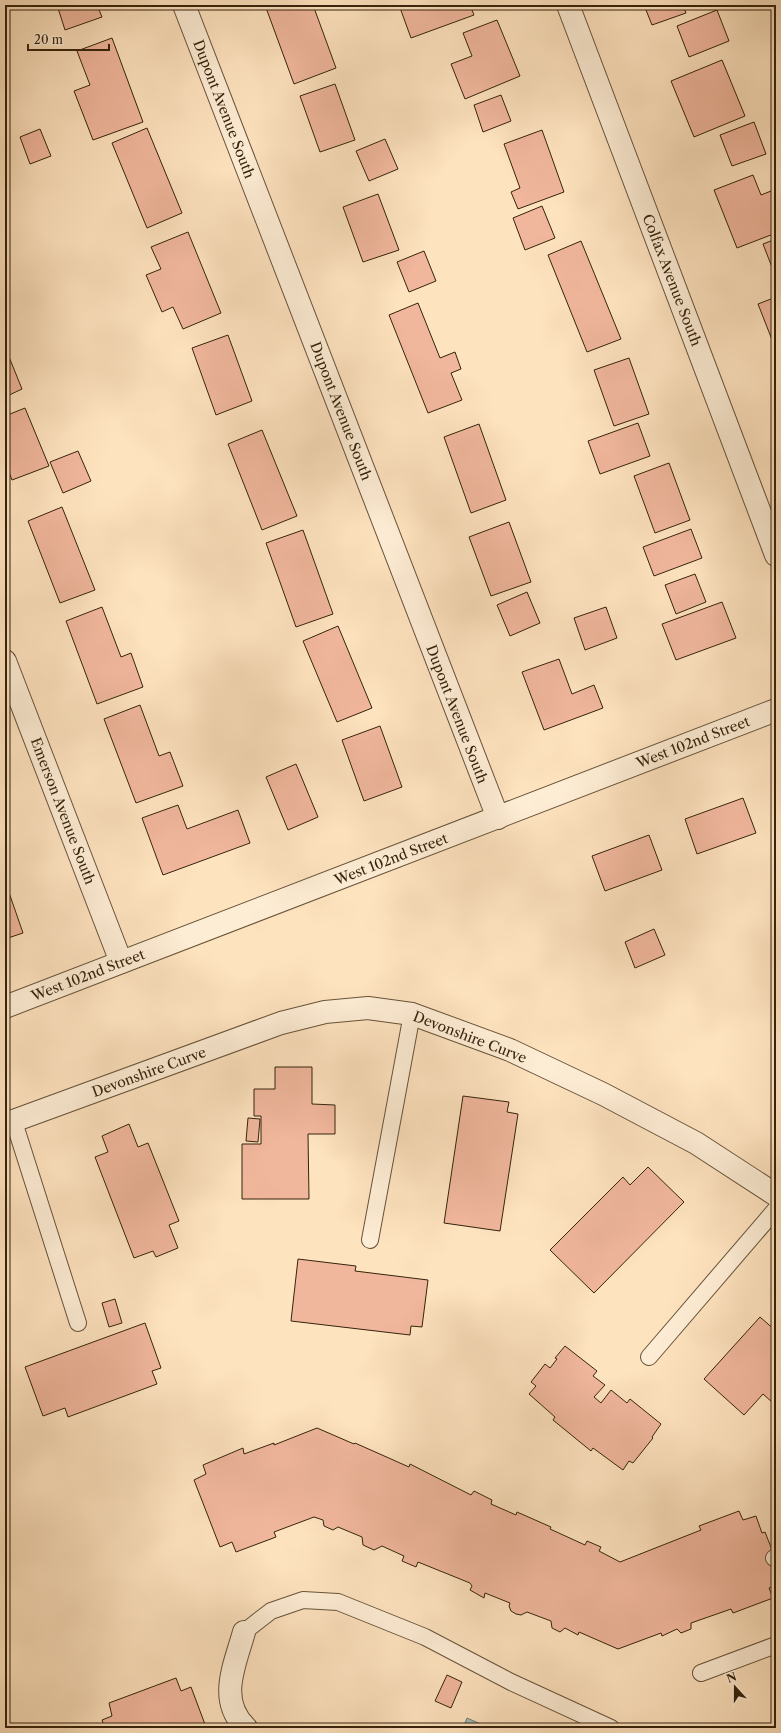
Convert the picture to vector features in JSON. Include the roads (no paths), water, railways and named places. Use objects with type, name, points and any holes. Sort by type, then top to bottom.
[{"type":"street","name":"Dupont Avenue South","points":[[184,5],[498,818]]},
{"type":"street","name":"Colfax Avenue South","points":[[568,5],[776,555]]},
{"type":"street","name":"Emerson Avenue South","points":[[5,660],[121,962]]},
{"type":"street","name":"West 102nd Street","points":[[5,1007],[776,710]]},
{"type":"street","name":"Devonshire Curve","points":[[10,1123],[282,1023],[325,1012],[368,1008],[412,1014],[510,1050],[604,1094],[696,1143],[776,1195]]},
{"type":"street","points":[[244,1632],[230,1682],[231,1706],[246,1728]]},
{"type":"lane","points":[[370,1240],[412,1014]]},
{"type":"lane","points":[[10,1123],[78,1323]]},
{"type":"lane","points":[[649,1357],[776,1209]]},
{"type":"lane","points":[[244,1632],[270,1611],[303,1600],[338,1602],[425,1637],[510,1682],[611,1728]]},
{"type":"lane","points":[[702,1673],[776,1645]]},
{"type":"water","points":[[467,1718],[490,1728],[463,1728]]}]
